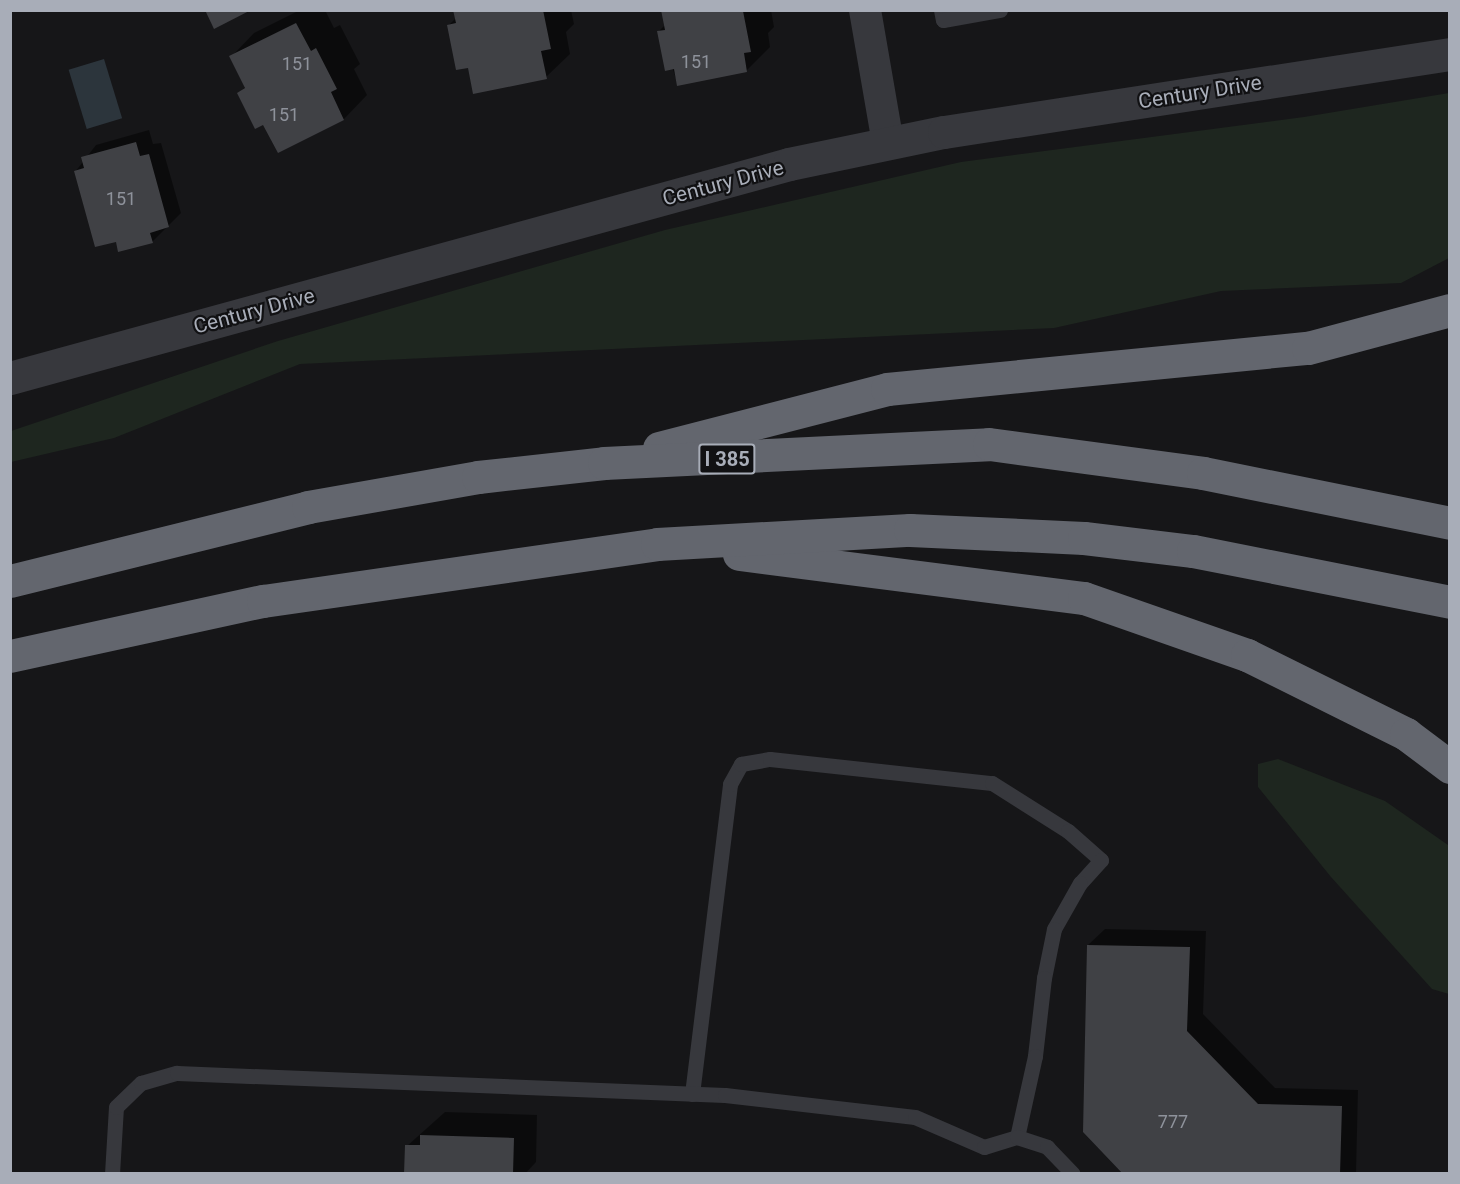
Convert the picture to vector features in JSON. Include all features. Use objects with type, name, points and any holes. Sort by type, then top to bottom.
[{"type":"highway","points":[[604,462],[887,389],[1308,348],[1449,310]]},
{"type":"highway","name":"I 385","points":[[10,581],[308,507],[478,477],[604,462],[988,444],[1203,473],[1449,523]]},
{"type":"highway","points":[[10,656],[263,601],[657,544],[910,530],[1084,538],[1193,551],[1449,602]]},
{"type":"highway","points":[[657,544],[1084,598],[1247,655],[1406,734],[1449,767]]},
{"type":"street","points":[[865,10],[888,143]]},
{"type":"street","name":"Century Drive","points":[[10,378],[789,164],[888,143],[1449,54]]},
{"type":"lane","points":[[941,10],[944,20],[1000,10]]},
{"type":"lane","points":[[692,1094],[730,784],[741,764],[770,759],[992,783],[1068,831],[1101,860],[1080,883],[1054,929],[1044,978],[1035,1056],[1017,1137]]},
{"type":"lane","points":[[112,1173],[116,1107],[141,1083],[177,1073],[692,1094],[915,1117],[984,1147],[1017,1137],[1047,1147],[1073,1173]]},
{"type":"shaded area","points":[[104,59],[122,118],[87,129],[69,70]]},
{"type":"shaded area","points":[[1449,93],[1449,258],[1401,283],[1221,291],[1054,328],[300,364],[114,438],[11,462],[11,431],[278,341],[665,230],[961,162],[1304,117]]},
{"type":"shaded area","points":[[1278,759],[1385,801],[1448,845],[1449,994],[1432,989],[1331,877],[1258,787],[1258,764]]},
{"type":"building","points":[[205,10],[251,10],[214,29]]},
{"type":"building","points":[[453,10],[543,10],[551,49],[541,51],[547,79],[473,94],[468,68],[456,70],[447,25],[456,23]]},
{"type":"building","points":[[661,10],[743,11],[751,52],[744,53],[747,72],[677,86],[674,69],[665,71],[657,31],[665,30]]},
{"type":"building","points":[[296,23],[311,51],[316,48],[337,89],[331,92],[344,120],[278,153],[263,125],[255,129],[237,93],[245,88],[229,56]]},
{"type":"building","points":[[136,142],[140,156],[149,154],[169,227],[150,233],[153,243],[118,252],[116,242],[95,247],[74,171],[84,168],[81,157]]},
{"type":"building","points":[[1087,945],[1190,947],[1187,1031],[1258,1104],[1342,1106],[1340,1174],[1123,1174],[1083,1132]]},
{"type":"building","points":[[420,1135],[514,1138],[513,1174],[404,1174],[405,1145],[420,1145]]}]
